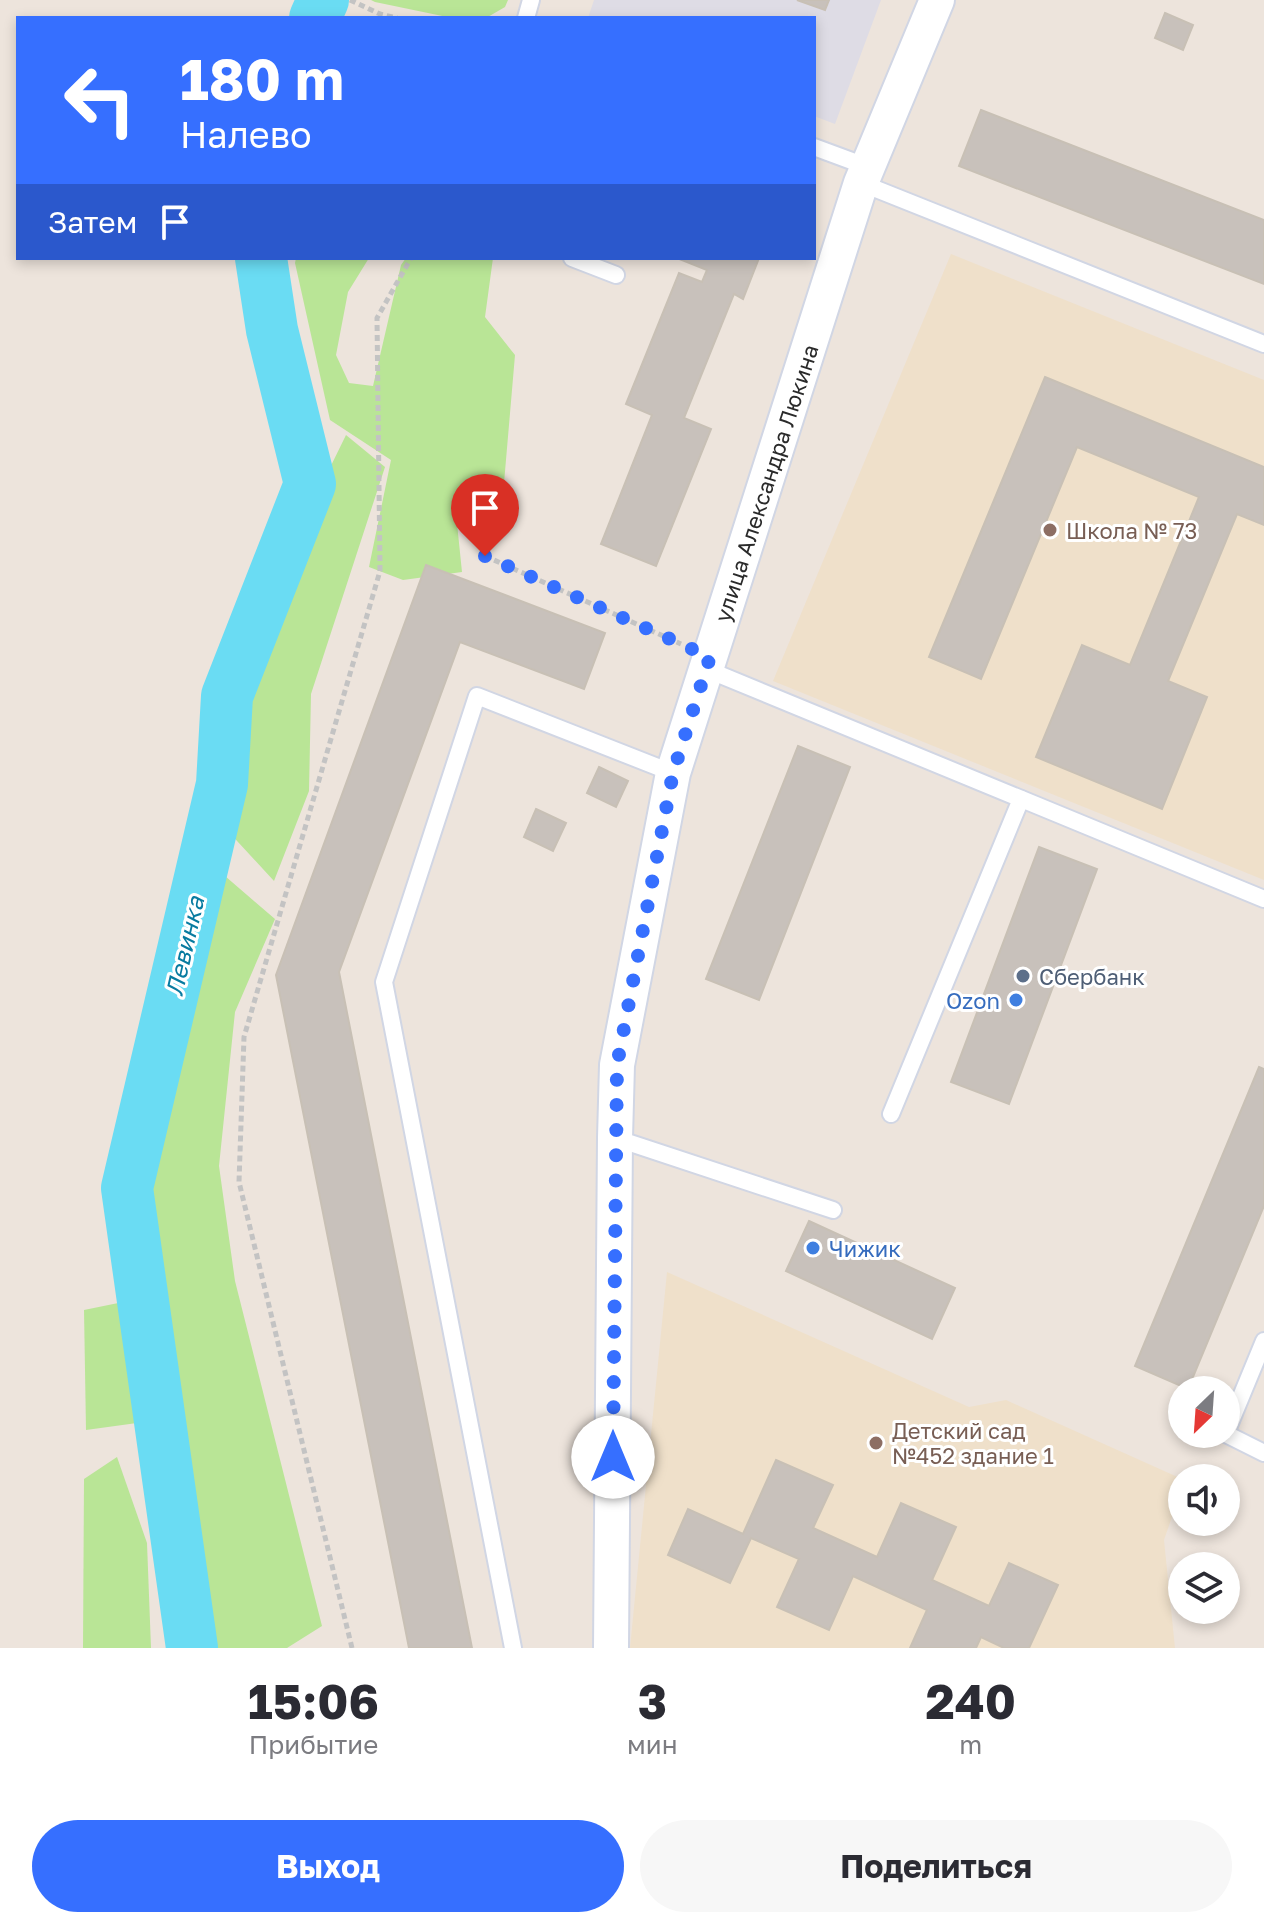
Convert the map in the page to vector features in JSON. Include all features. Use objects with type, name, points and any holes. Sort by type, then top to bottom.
[{"type":"street","name":"улица Александра Люкина","points":[[611,1648],[617,1065],[673,773],[865,175],[937,0]]},
{"type":"lane","points":[[816,148],[865,175],[1264,344]]},
{"type":"lane","points":[[577,260],[616,275]]},
{"type":"lane","points":[[708,663],[1021,799],[1264,899]]},
{"type":"lane","points":[[513,1648],[384,982],[477,696],[673,773]]},
{"type":"lane","points":[[891,1114],[1021,799]]},
{"type":"lane","points":[[615,1138],[833,1210]]},
{"type":"lane","points":[[1240,1400],[1264,1341]]},
{"type":"lane","points":[[1240,1441],[1264,1453]]},
{"type":"path","points":[[350,0],[388,16]]},
{"type":"path","points":[[352,1648],[239,1182],[244,1037],[380,571],[377,318],[410,260]]},
{"type":"path","points":[[485,556],[708,663]]},
{"type":"shaded area","points":[[594,0],[881,0],[835,124],[816,117],[816,16],[589,16]]},
{"type":"shaded area","name":"Школа № 73","points":[[951,254],[1264,380],[1264,880],[773,681]]},
{"type":"shaded area","name":"Детский сад №452 здание 1","points":[[667,1272],[969,1407],[1006,1400],[1168,1473],[1168,1528],[1164,1540],[1168,1624],[1173,1624],[1175,1648],[630,1648]]},
{"type":"green space","points":[[371,0],[508,0],[505,7],[489,16],[442,16]]},
{"type":"green space","points":[[296,260],[368,260],[348,292],[336,355],[349,383],[373,386],[405,260],[493,260],[485,317],[515,355],[504,483],[455,504],[462,572],[403,580],[369,567],[391,460],[330,420]]},
{"type":"green space","points":[[346,435],[385,467],[311,694],[309,791],[274,881],[226,829],[242,694],[323,482]]},
{"type":"green space","points":[[225,876],[275,919],[235,1012],[219,1166],[235,1281],[322,1626],[287,1648],[209,1648],[138,1190],[212,899]]},
{"type":"green space","points":[[128,1301],[137,1423],[86,1430],[84,1310]]},
{"type":"green space","points":[[117,1457],[147,1543],[151,1648],[83,1648],[84,1479]]},
{"type":"building","points":[[797,0],[829,0],[825,10]]},
{"type":"building","points":[[1165,13],[1193,25],[1183,50],[1155,38]]},
{"type":"building","points":[[981,110],[1264,220],[1264,284],[959,166]]},
{"type":"building","points":[[682,260],[758,260],[743,299],[734,294],[684,418],[711,429],[656,566],[601,544],[652,415],[626,404],[679,273],[702,282],[707,270]]},
{"type":"building","points":[[1045,377],[1264,467],[1264,525],[1237,514],[1168,681],[1207,697],[1162,809],[1036,757],[1082,645],[1130,665],[1199,497],[1077,447],[981,679],[929,657]]},
{"type":"building","points":[[426,565],[605,633],[584,689],[460,642],[339,972],[472,1648],[409,1648],[276,975]]},
{"type":"building","points":[[798,746],[850,767],[759,1000],[706,979]]},
{"type":"building","points":[[599,767],[628,781],[616,807],[587,793]]},
{"type":"building","points":[[536,809],[566,823],[553,851],[524,837]]},
{"type":"building","points":[[1039,847],[1097,869],[1009,1104],[951,1082]]},
{"type":"building","points":[[1259,1067],[1264,1069],[1264,1206],[1193,1376],[1168,1376],[1168,1380],[1135,1366]]},
{"type":"building","points":[[809,1221],[955,1288],[932,1339],[786,1271]]},
{"type":"building","points":[[776,1460],[833,1485],[813,1528],[877,1557],[901,1503],[956,1527],[932,1580],[989,1606],[1009,1563],[1058,1585],[1029,1648],[1004,1648],[981,1637],[976,1648],[910,1648],[927,1610],[853,1576],[829,1630],[777,1607],[799,1559],[751,1538],[730,1583],[668,1555],[688,1509],[743,1534]]},
{"type":"waterway","name":"Левинка","points":[[316,16],[323,0]]},
{"type":"waterway","name":"Левинка","points":[[192,1648],[127,1188],[222,784],[227,696],[310,484],[272,330],[261,260]]},
{"type":"place","name":"Школа № 73","points":[[1050,530]]},
{"type":"place","name":"Сбербанк","points":[[1023,976]]},
{"type":"place","name":"Ozon","points":[[1016,1000]]},
{"type":"place","name":"Чижик","points":[[813,1248]]},
{"type":"place","name":"Детский сад №452 здание 1","points":[[876,1443]]},
{"type":"route","points":[[485,556],[710,657],[673,773],[617,1065],[613,1457]]}]
